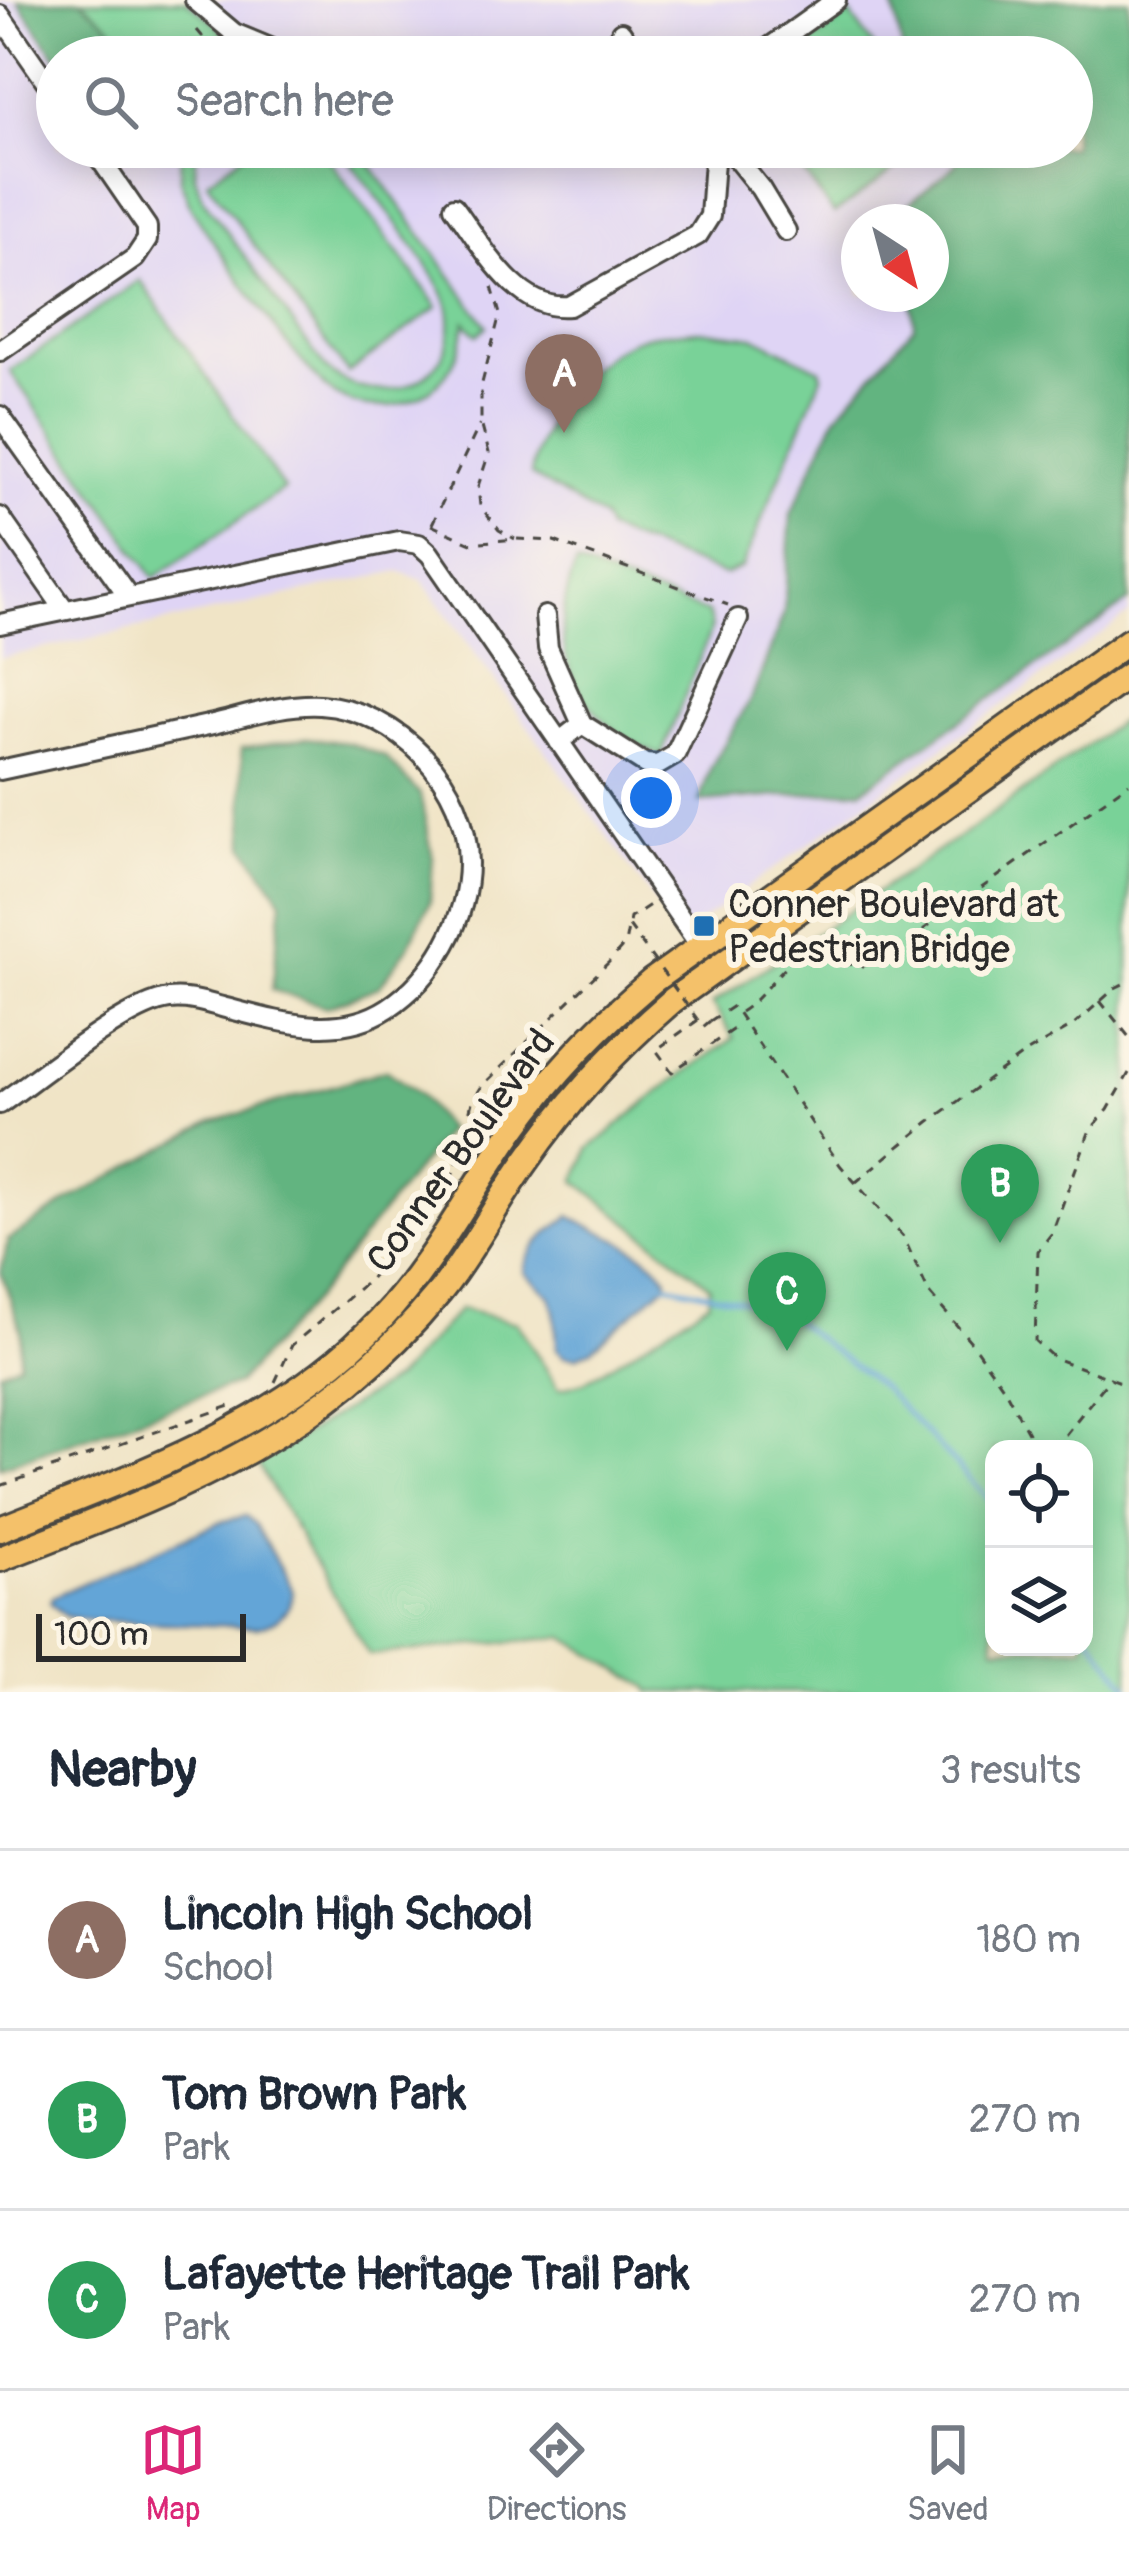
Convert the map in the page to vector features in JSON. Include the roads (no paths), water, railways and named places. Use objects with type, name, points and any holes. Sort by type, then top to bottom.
[{"type":"main road","name":"Conner Boulevard","points":[[0,1529],[233,1430],[336,1359],[377,1323],[414,1280],[558,1069],[626,1003],[1129,641]]},
{"type":"main road","name":"Conner Boulevard","points":[[0,1559],[199,1478],[244,1456],[338,1395],[388,1350],[441,1291],[581,1086],[638,1030],[717,968],[1129,675]]},
{"type":"main road","points":[[700,946],[717,968]]},
{"type":"street","points":[[195,0],[240,36]]},
{"type":"street","points":[[785,36],[836,0]]},
{"type":"street","points":[[4,28],[36,70]]},
{"type":"street","points":[[621,32],[624,36]]},
{"type":"street","points":[[0,325],[6,347],[135,258],[147,240],[144,221],[107,168]]},
{"type":"street","points":[[454,207],[522,291],[545,304],[568,305],[698,236],[710,215],[713,168]]},
{"type":"street","points":[[744,168],[786,231]]},
{"type":"street","points":[[0,416],[129,597]]},
{"type":"street","points":[[2,523],[65,610]]},
{"type":"street","points":[[0,624],[410,541],[430,554],[700,946]]},
{"type":"street","points":[[545,616],[548,649],[582,724],[645,764],[658,765],[675,755],[734,612]]},
{"type":"street","points":[[0,770],[270,711],[320,705],[374,720],[417,748],[447,787],[468,852],[461,913],[430,968],[417,985],[372,1018],[350,1025],[310,1027],[192,998],[154,1002],[0,1104]]},
{"type":"street","points":[[560,742],[582,724]]},
{"type":"water","points":[[570,1216],[636,1250],[667,1278],[666,1284],[591,1350],[576,1357],[557,1349],[550,1296],[524,1272],[535,1247]]},
{"type":"water","points":[[246,1516],[256,1525],[293,1592],[286,1611],[271,1622],[257,1627],[90,1620],[65,1616],[50,1602],[52,1597],[220,1522]]},
{"type":"waterway","points":[[666,1284],[777,1308],[883,1388],[985,1496]]},
{"type":"waterway","points":[[1093,1640],[1129,1687]]},
{"type":"place","name":"Lincoln High School","points":[[564,433]]},
{"type":"place","name":"Conner Boulevard at Pedestrian Bridge","points":[[704,926]]},
{"type":"place","name":"Tom Brown Park","points":[[1000,1243]]},
{"type":"place","name":"Lafayette Heritage Trail Park","points":[[787,1351]]}]
